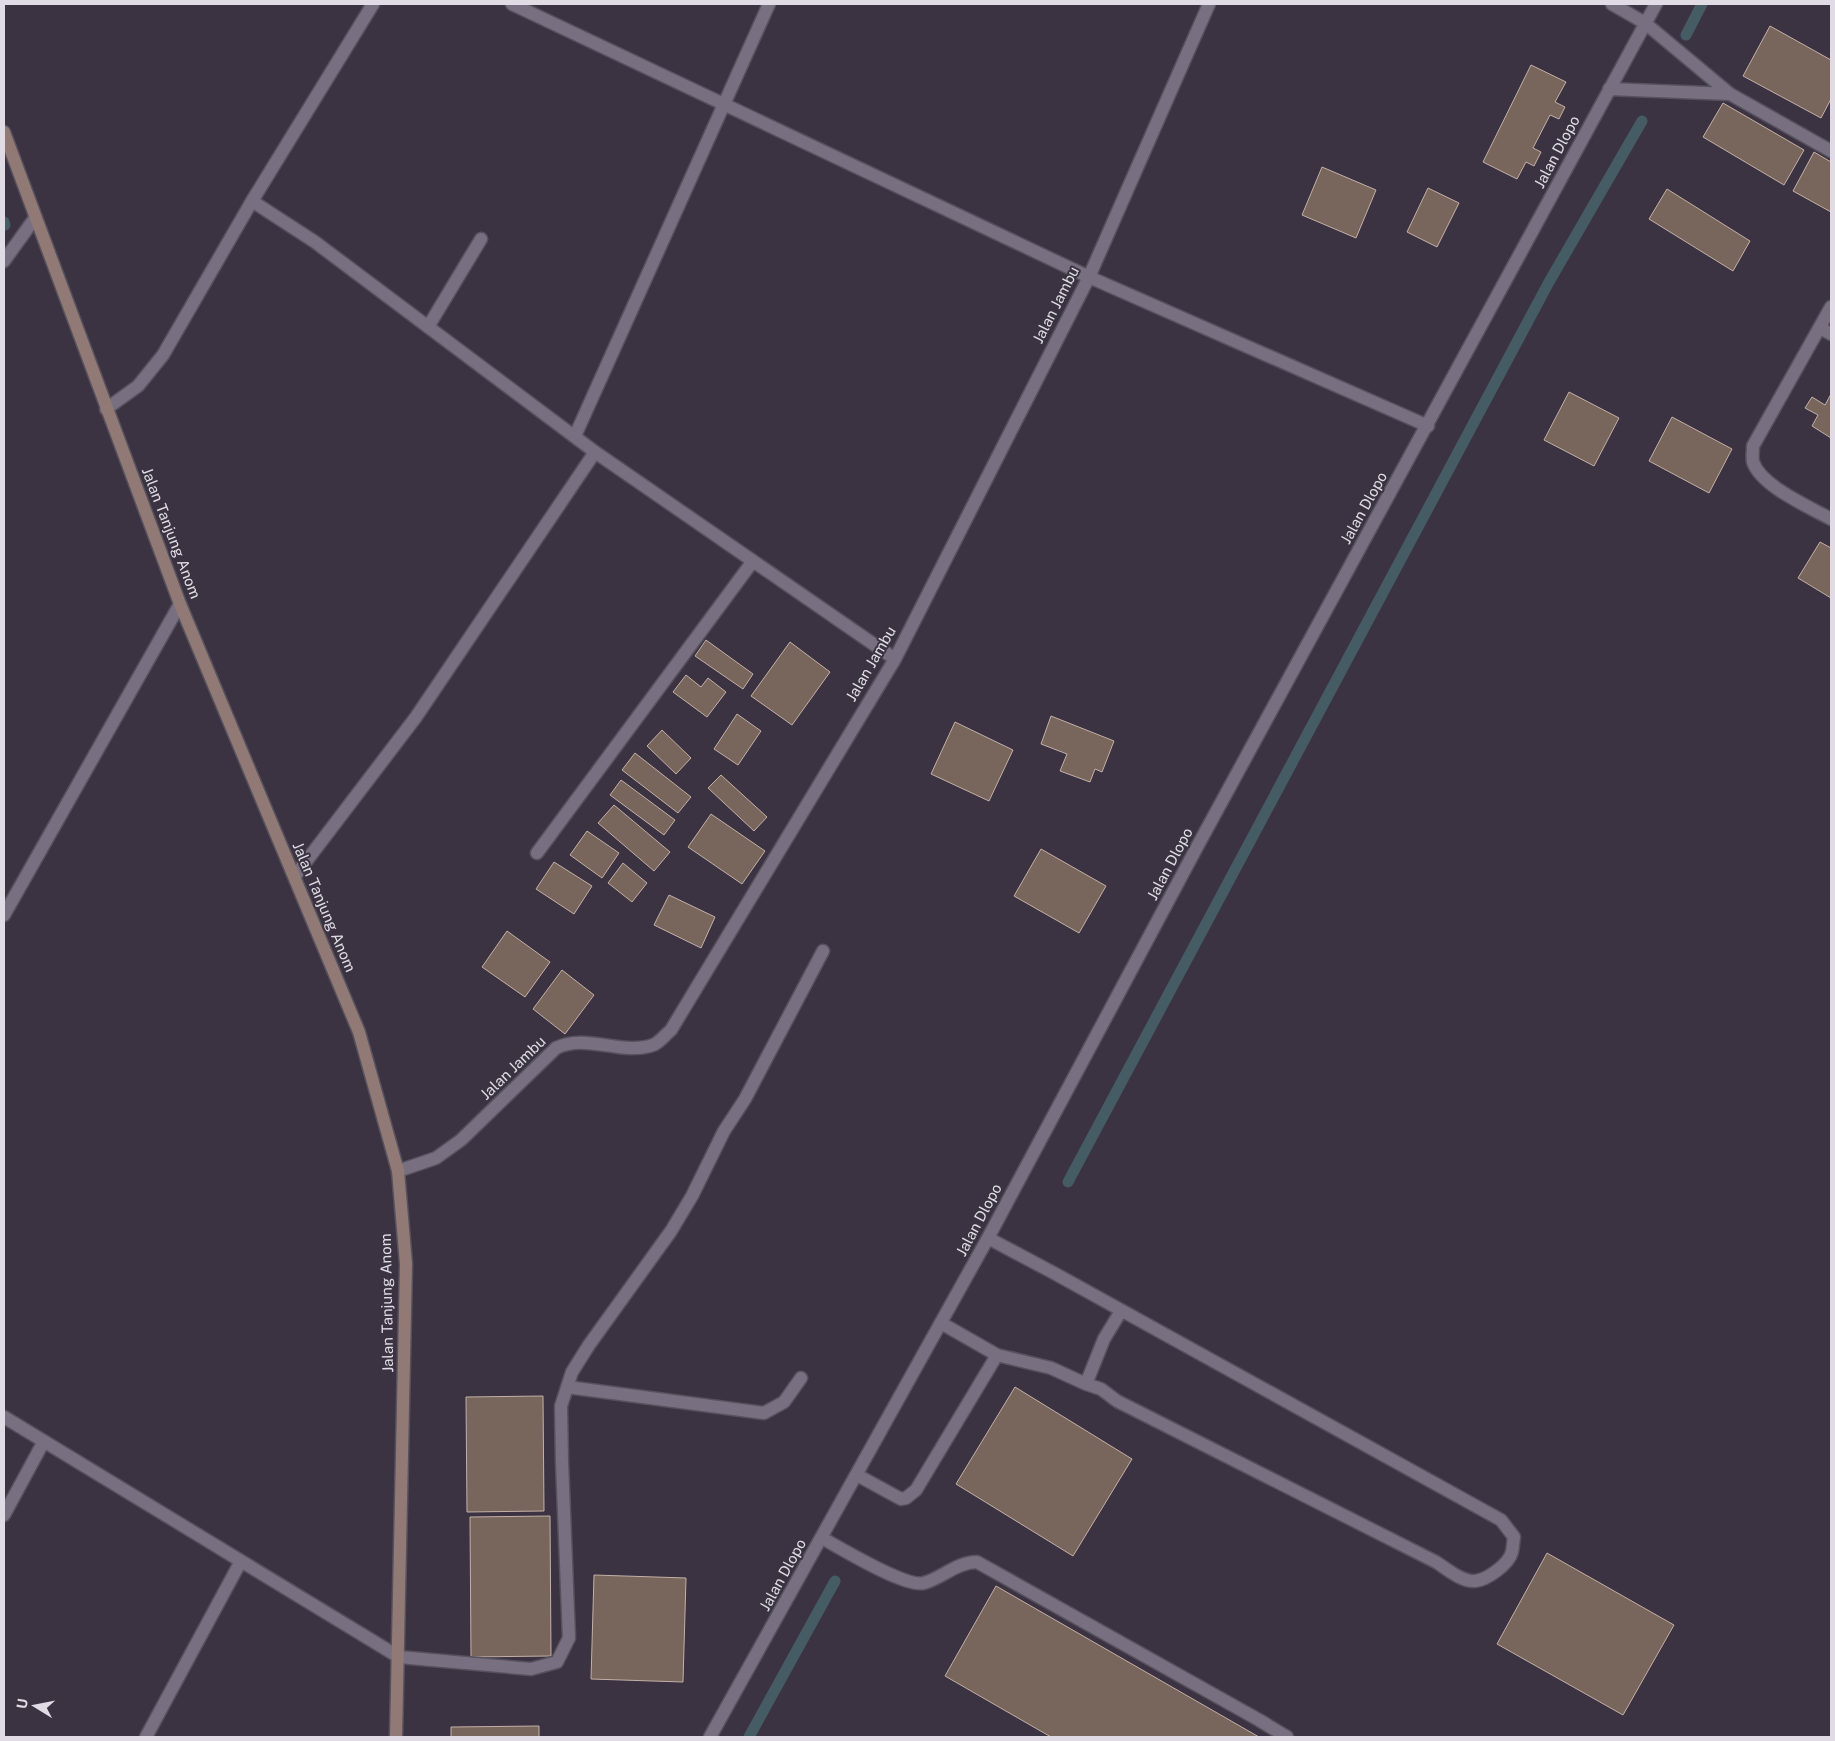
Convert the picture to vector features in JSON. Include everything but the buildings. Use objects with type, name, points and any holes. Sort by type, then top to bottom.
[{"type":"main road","name":"Jalan Tanjung Anom","points":[[4,132],[106,410],[180,604],[359,1032],[398,1171],[406,1264],[396,1737]]},
{"type":"street","points":[[106,410],[138,386],[163,355],[252,201],[374,4]]},
{"type":"street","points":[[512,4],[1089,277],[1428,426]]},
{"type":"street","points":[[575,436],[769,4]]},
{"type":"street","name":"Jalan Jambu","points":[[398,1171],[436,1158],[461,1140],[556,1048],[565,1043],[579,1042],[635,1049],[655,1044],[670,1030],[895,659],[1089,277],[1210,4]]},
{"type":"street","points":[[1612,4],[1645,23],[1730,94],[1831,151]]},
{"type":"street","name":"Jalan Dlopo","points":[[710,1737],[988,1238],[1656,4]]},
{"type":"street","points":[[1609,89],[1730,94]]},
{"type":"street","points":[[252,201],[315,242],[595,452],[895,659]]},
{"type":"street","points":[[4,261],[35,218]]},
{"type":"street","points":[[428,327],[481,239]]},
{"type":"street","points":[[1831,307],[1826,331],[1753,446],[1752,461],[1760,475],[1770,484],[1831,519]]},
{"type":"street","points":[[294,876],[416,717],[595,452]]},
{"type":"street","points":[[537,853],[753,561]]},
{"type":"street","points":[[4,915],[180,604]]},
{"type":"street","points":[[4,1417],[399,1658],[531,1669],[557,1662],[569,1638],[561,1406],[572,1372],[589,1345],[672,1231],[692,1196],[724,1131],[745,1099],[823,951]]},
{"type":"street","points":[[942,1322],[998,1355],[1051,1368],[1101,1389],[1117,1401],[1436,1562],[1461,1577],[1474,1581],[1487,1577],[1499,1569],[1512,1554],[1514,1536],[1501,1520],[988,1238]]},
{"type":"street","points":[[1086,1384],[1104,1339],[1121,1310]]},
{"type":"street","points":[[857,1475],[901,1499],[906,1498],[916,1490],[998,1355]]},
{"type":"street","points":[[568,1387],[764,1413],[784,1402],[801,1378]]},
{"type":"street","points":[[4,1515],[44,1441]]},
{"type":"street","points":[[822,1538],[889,1573],[918,1584],[928,1582],[968,1562],[977,1562],[1287,1737]]},
{"type":"street","points":[[146,1737],[241,1561]]},
{"type":"waterway","points":[[1686,35],[1702,4]]},
{"type":"waterway","points":[[1068,1182],[1549,282],[1642,121]]},
{"type":"waterway","points":[[749,1737],[835,1581]]}]
